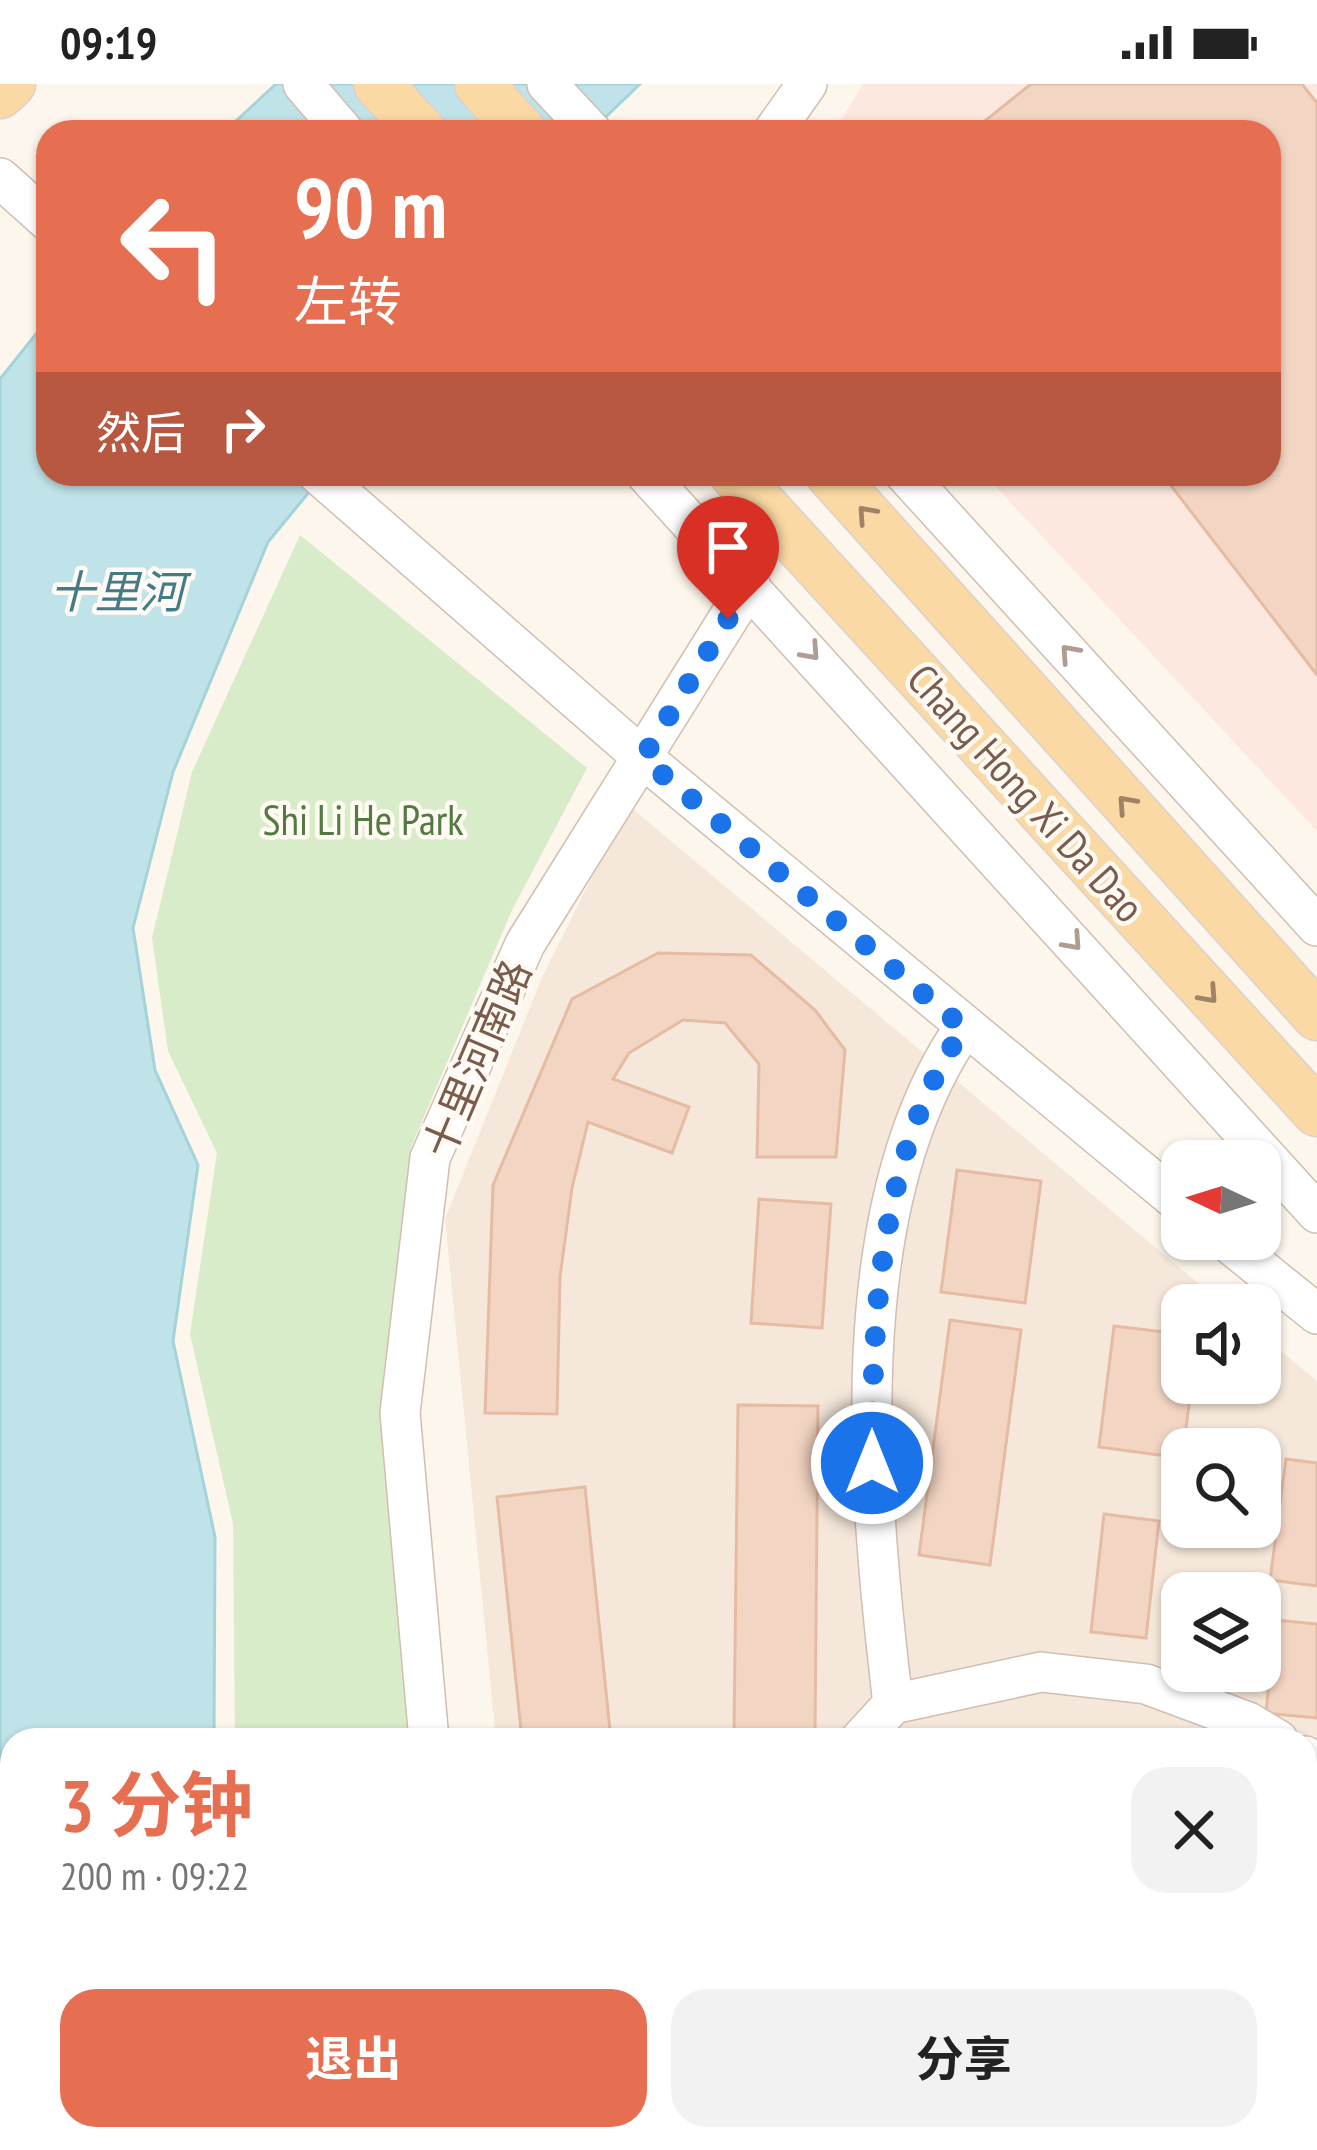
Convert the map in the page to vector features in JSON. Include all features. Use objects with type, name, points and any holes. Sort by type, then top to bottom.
[{"type":"main road","points":[[0,94],[10,84]]},
{"type":"main road","points":[[378,84],[411,120]]},
{"type":"main road","points":[[479,84],[511,120]]},
{"type":"main road","name":"Chang Hong Xi Da Dao","points":[[745,486],[1317,1112]]},
{"type":"main road","name":"Chang Hong Xi Da Dao","points":[[841,486],[1317,1016]]},
{"type":"street","points":[[303,84],[334,120]]},
{"type":"street","points":[[547,84],[581,120]]},
{"type":"street","points":[[782,120],[808,84]]},
{"type":"street","points":[[0,178],[36,210]]},
{"type":"street","points":[[331,486],[643,758],[1161,1188]]},
{"type":"street","points":[[657,486],[1317,1213]]},
{"type":"street","points":[[916,486],[1317,926]]},
{"type":"street","name":"十里河南路","points":[[428,1728],[400,1412],[430,1158],[525,944],[750,584]]},
{"type":"street","points":[[892,1704],[872,1463],[873,1348],[882,1256],[934,1072],[964,1028]]},
{"type":"street","points":[[1250,1260],[1317,1314]]},
{"type":"street","points":[[871,1728],[892,1704],[1041,1672],[1146,1684],[1258,1728]]},
{"type":"shaded area","points":[[863,84],[1317,84],[1317,831],[995,486],[1281,486],[1281,120],[841,120]]},
{"type":"shaded area","points":[[628,805],[1161,1252],[1161,1260],[1170,1260],[1199,1284],[1161,1284],[1161,1404],[1281,1404],[1281,1351],[1317,1381],[1317,1728],[495,1728],[445,1219],[543,975]]},
{"type":"green space","name":"Shi Li He Park","points":[[300,535],[587,768],[512,910],[411,1147],[381,1408],[416,1728],[235,1728],[233,1524],[190,1334],[217,1153],[168,1051],[152,938],[192,772]]},
{"type":"water","points":[[276,84],[640,84],[602,120],[237,120]]},
{"type":"water","name":"十里河","points":[[36,334],[36,486],[314,486],[268,542],[173,772],[133,928],[155,1070],[198,1165],[173,1341],[215,1537],[214,1728],[0,1728],[0,379]]},
{"type":"building","points":[[1031,84],[1302,84],[1317,103],[1317,675],[1171,486],[1281,486],[1281,120],[986,120]]},
{"type":"building","points":[[658,953],[751,955],[815,1010],[845,1050],[836,1157],[757,1157],[759,1064],[725,1023],[683,1020],[629,1053],[613,1079],[689,1107],[672,1153],[588,1122],[572,1188],[560,1277],[557,1414],[485,1413],[493,1185],[572,999]]},
{"type":"building","points":[[957,1170],[1041,1181],[1025,1303],[941,1292]]},
{"type":"building","points":[[759,1199],[831,1204],[822,1328],[751,1323]]},
{"type":"building","points":[[950,1320],[1021,1330],[990,1565],[919,1555]]},
{"type":"building","points":[[1114,1326],[1161,1332],[1161,1404],[1189,1404],[1186,1428],[1161,1428],[1161,1455],[1099,1447]]},
{"type":"building","points":[[738,1405],[818,1406],[815,1728],[734,1728]]},
{"type":"building","points":[[1286,1459],[1317,1463],[1317,1586],[1281,1581],[1281,1572],[1271,1572],[1274,1548],[1281,1548]]},
{"type":"building","points":[[585,1487],[610,1728],[521,1728],[497,1497]]},
{"type":"building","points":[[1104,1514],[1159,1521],[1146,1638],[1091,1632]]},
{"type":"building","points":[[1281,1621],[1317,1624],[1317,1718],[1266,1713],[1268,1692],[1281,1692]]},
{"type":"route","points":[[728,619],[643,758],[964,1028],[934,1072],[882,1256],[873,1348],[872,1463]]}]
